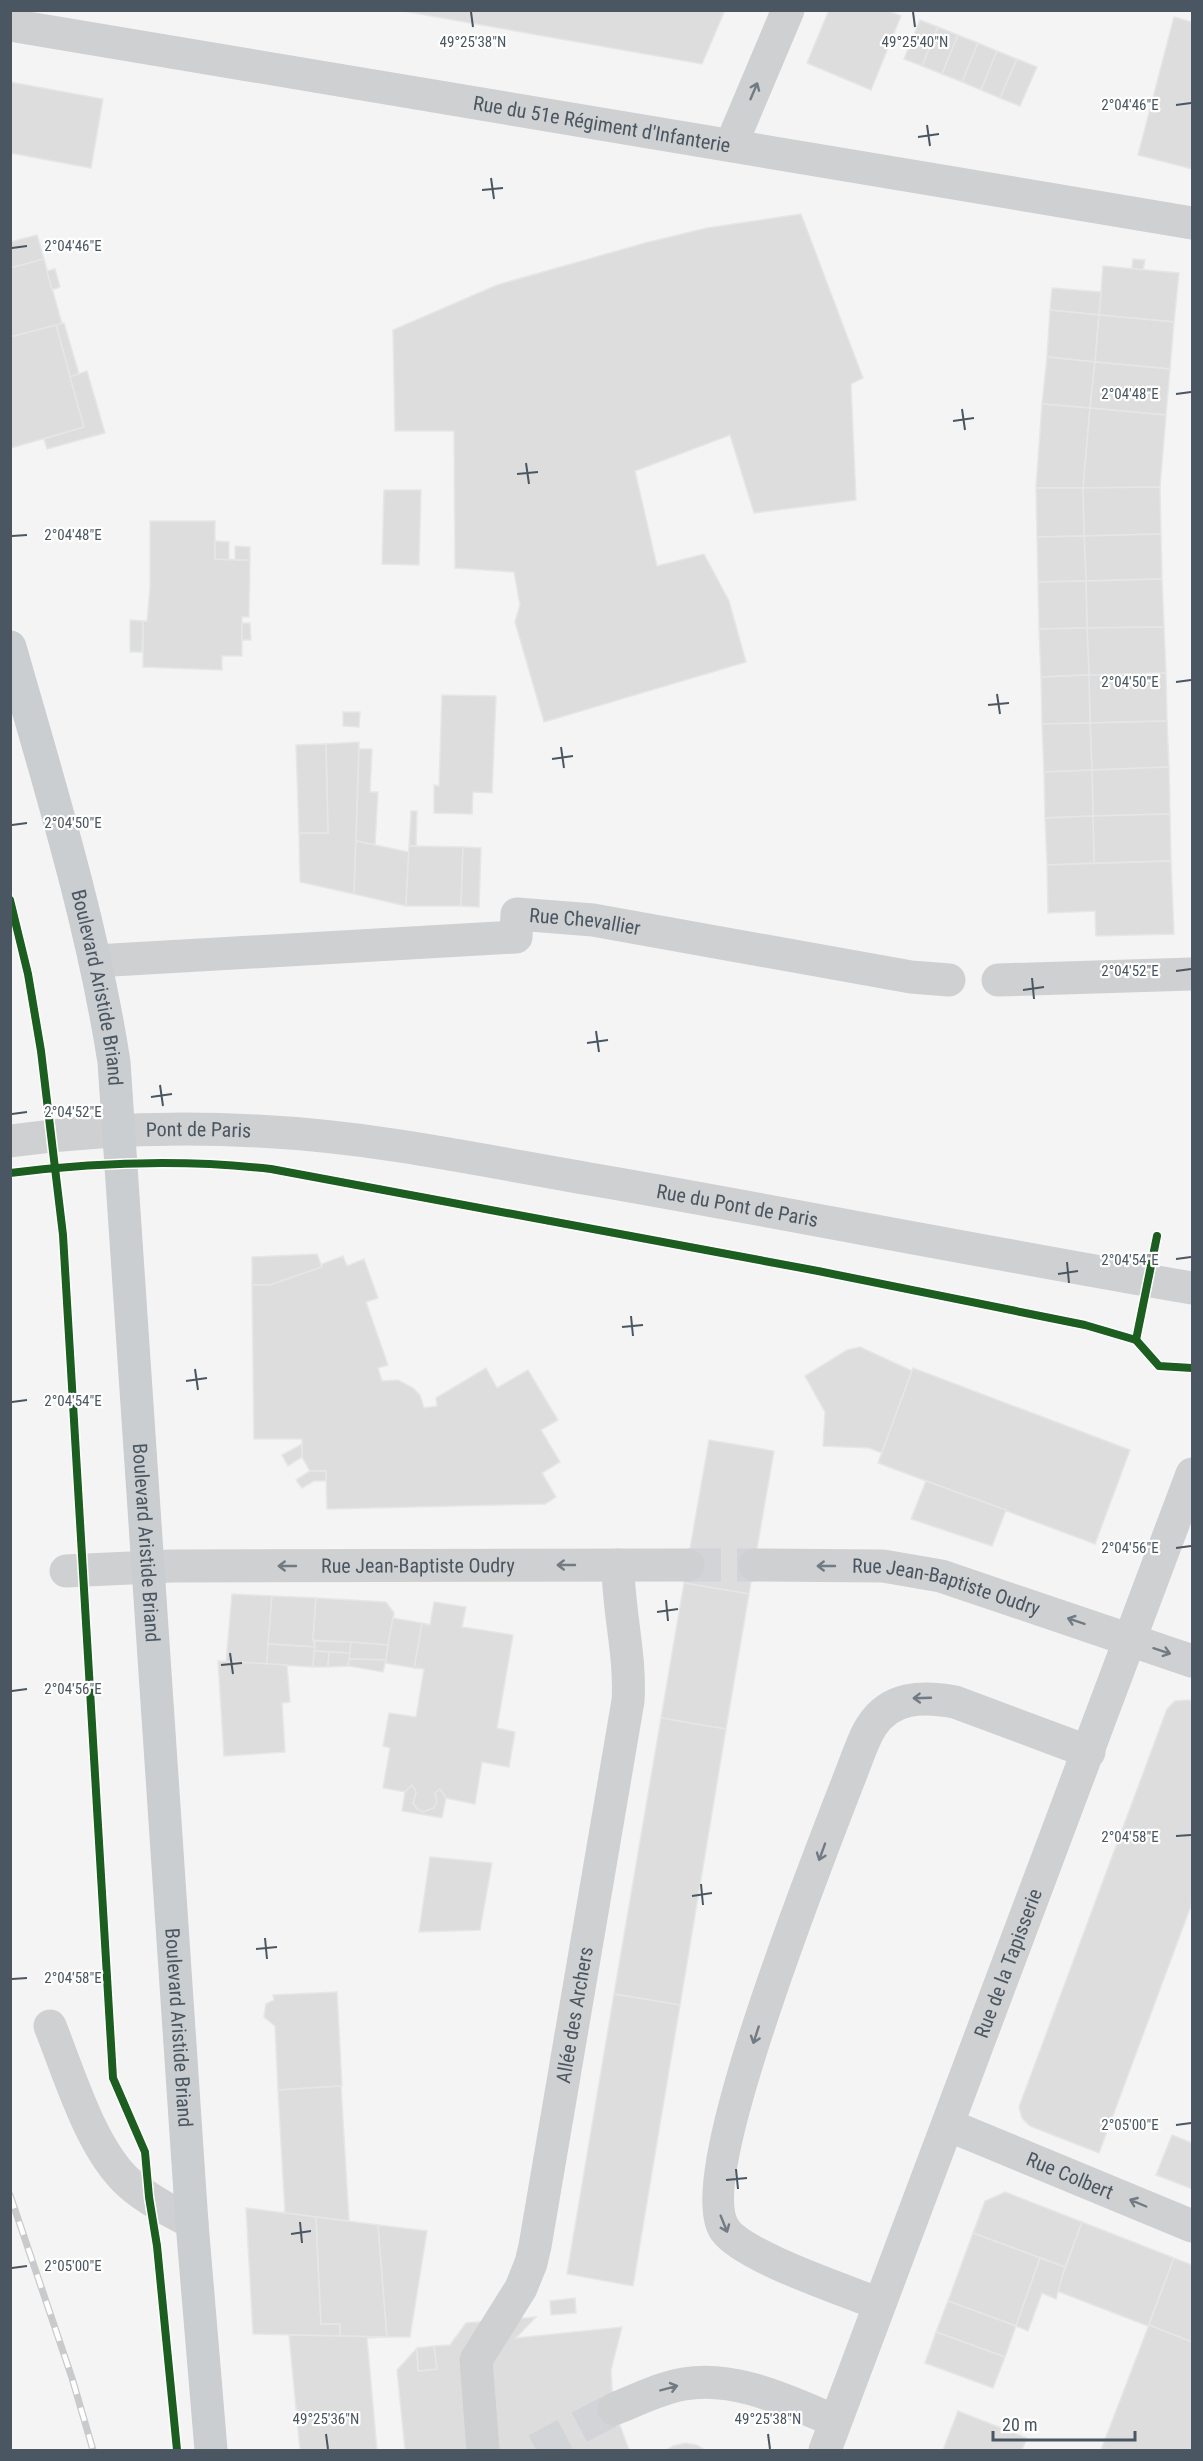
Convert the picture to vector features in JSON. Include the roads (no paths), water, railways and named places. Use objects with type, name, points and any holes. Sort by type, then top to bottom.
[{"type":"main road","name":"Boulevard Aristide Briand","points":[[10,647],[64,837],[95,961],[114,1062],[192,2223],[211,2451]]},
{"type":"street","points":[[731,145],[788,10]]},
{"type":"street","name":"Rue du 51e Régiment d'Infanterie","points":[[10,25],[1192,222]]},
{"type":"street","name":"Rue Chevallier","points":[[95,961],[516,937],[517,914],[592,920],[900,975],[949,980]]},
{"type":"street","points":[[998,980],[1192,974]]},
{"type":"street","name":"Pont de Paris","points":[[10,1141],[135,1130],[234,1130],[280,1133]]},
{"type":"street","name":"Rue du Pont de Paris","points":[[280,1133],[399,1146],[825,1220],[1192,1288]]},
{"type":"street","name":"Rue de la Tapisserie","points":[[830,2436],[1192,1474]]},
{"type":"street","name":"Allée des Archers","points":[[483,2451],[476,2360],[521,2288],[536,2246],[628,1701],[628,1662],[618,1591],[618,1565]]},
{"type":"street","name":"Rue Jean-Baptiste Oudry","points":[[66,1571],[149,1566],[688,1565]]},
{"type":"street","name":"Rue Jean-Baptiste Oudry","points":[[754,1565],[883,1566],[911,1569],[966,1583],[1192,1661]]},
{"type":"street","points":[[879,2304],[777,2263],[734,2241],[723,2227],[718,2205],[723,2156],[742,2079],[789,1940],[857,1758],[871,1727],[883,1713],[913,1698],[935,1698],[955,1702],[1089,1752]]},
{"type":"street","points":[[50,2026],[86,2116],[115,2169],[149,2198],[192,2223]]},
{"type":"street","name":"Rue Colbert","points":[[948,2125],[1192,2226]]},
{"type":"street","points":[[614,2409],[662,2390],[685,2384],[711,2382],[741,2386],[791,2403],[830,2436]]},
{"type":"tunnel","points":[[688,1565],[755,1565]]},
{"type":"tunnel","points":[[536,2450],[614,2409]]},
{"type":"railway","points":[[10,2195],[72,2378],[93,2450]]}]
